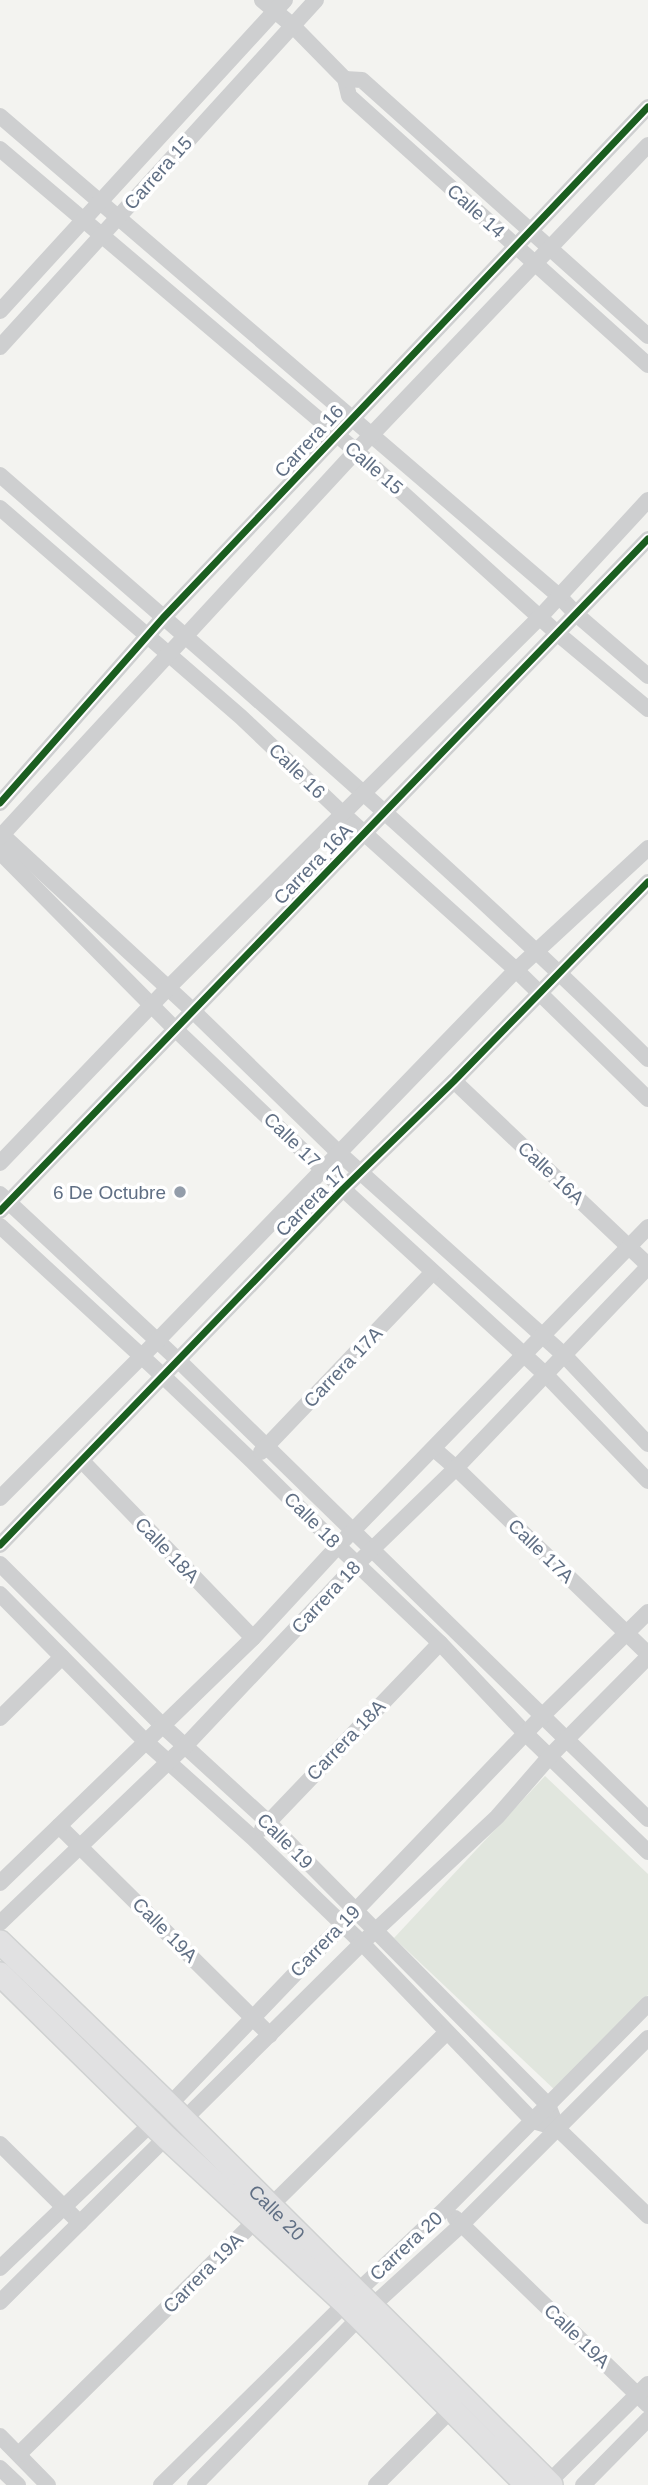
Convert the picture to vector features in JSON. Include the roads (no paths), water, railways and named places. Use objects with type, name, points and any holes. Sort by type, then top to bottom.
[{"type":"street","name":"Calle 14","points":[[262,0],[280,6],[293,26],[345,79],[349,96],[648,365]]},
{"type":"street","name":"Carrera 15","points":[[0,347],[316,0]]},
{"type":"street","name":"Carrera 15","points":[[0,311],[280,6]]},
{"type":"street","name":"Calle 14","points":[[345,79],[362,80],[648,336]]},
{"type":"street","name":"Carrera 16","points":[[0,803],[163,618],[648,107]]},
{"type":"street","name":"Calle 15","points":[[0,116],[559,596],[648,676]]},
{"type":"street","points":[[1,834],[371,434],[648,145]]},
{"type":"street","name":"Calle 15","points":[[0,149],[356,451],[557,633],[648,709]]},
{"type":"street","name":"Calle 16","points":[[0,475],[364,792],[560,972],[648,1059]]},
{"type":"street","name":"Carrera 16A","points":[[0,1163],[167,989],[540,617],[648,500]]},
{"type":"street","name":"Calle 16","points":[[0,508],[241,717],[343,814],[516,970],[648,1099]]},
{"type":"street","name":"Carrera 16A","points":[[3,1202],[175,1029],[648,539]]},
{"type":"street","name":"Calle 17","points":[[1,834],[192,1010],[339,1153],[564,1355],[647,1442]]},
{"type":"street","name":"Carrera 17","points":[[0,1498],[156,1342],[516,970],[648,848]]},
{"type":"street","name":"Calle 17","points":[[0,852],[151,1006],[343,1189],[546,1375],[648,1481]]},
{"type":"street","name":"Carrera 17","points":[[0,1545],[343,1189],[648,883]]},
{"type":"street","name":"Calle 16A","points":[[453,1081],[648,1266]]},
{"type":"street","name":"Calle 18","points":[[3,1202],[178,1360],[648,1819]]},
{"type":"street","name":"Calle 18","points":[[0,1226],[252,1461],[440,1643],[526,1734],[551,1755],[648,1852]]},
{"type":"street","name":"Carrera 18","points":[[0,1883],[253,1638],[338,1546],[648,1227]]},
{"type":"street","name":"Carrera 18","points":[[0,1923],[170,1762],[357,1564],[456,1468],[648,1266]]},
{"type":"street","name":"Carrera 17A","points":[[252,1461],[433,1272]]},
{"type":"street","points":[[627,1460],[647,1442]]},
{"type":"street","name":"Calle 17A","points":[[433,1449],[456,1468],[648,1656]]},
{"type":"street","name":"Calle 18A","points":[[82,1461],[253,1638]]},
{"type":"street","name":"Calle 19","points":[[0,1564],[162,1725],[268,1822],[548,2105],[557,2128],[648,2216]]},
{"type":"street","name":"Calle 19","points":[[0,1594],[145,1741],[253,1838],[362,1943],[533,2121],[557,2128]]},
{"type":"street","name":"Carrera 19","points":[[0,2302],[80,2223],[176,2112],[251,2017],[542,1716],[648,1612]]},
{"type":"street","name":"Carrera 18A","points":[[253,1838],[440,1643]]},
{"type":"street","name":"Carrera 19","points":[[0,2268],[64,2206],[160,2130],[176,2112],[270,2035],[362,1943],[497,1817],[551,1755],[648,1656]]},
{"type":"street","points":[[0,1718],[62,1657]]},
{"type":"street","points":[[635,1838],[648,1825]]},
{"type":"street","name":"Calle 19A","points":[[59,1826],[270,2035]]},
{"type":"street","name":"Calle 20","points":[[0,1942],[176,2112],[262,2213]]},
{"type":"street","name":"Calle 20","points":[[0,1974],[160,2130],[262,2213],[543,2484]]},
{"type":"street","name":"Carrera 20","points":[[195,2485],[446,2208],[648,2004]]},
{"type":"street","name":"Carrera 19A","points":[[19,2454],[447,2032]]},
{"type":"street","name":"Carrera 20","points":[[161,2485],[359,2305],[461,2225],[648,2038]]},
{"type":"street","points":[[0,2144],[80,2223]]},
{"type":"street","name":"Calle 19A","points":[[446,2208],[461,2225],[645,2395]]},
{"type":"street","name":"Calle 20","points":[[359,2305],[452,2409],[543,2484]]},
{"type":"street","points":[[543,2484],[645,2395]]},
{"type":"street","points":[[376,2485],[452,2409]]},
{"type":"street","points":[[583,2485],[648,2419]]},
{"type":"street","points":[[0,2436],[48,2485]]},
{"type":"street","points":[[0,2468],[18,2485]]},
{"type":"place","name":"6 De Octubre","points":[[180,1192]]}]
